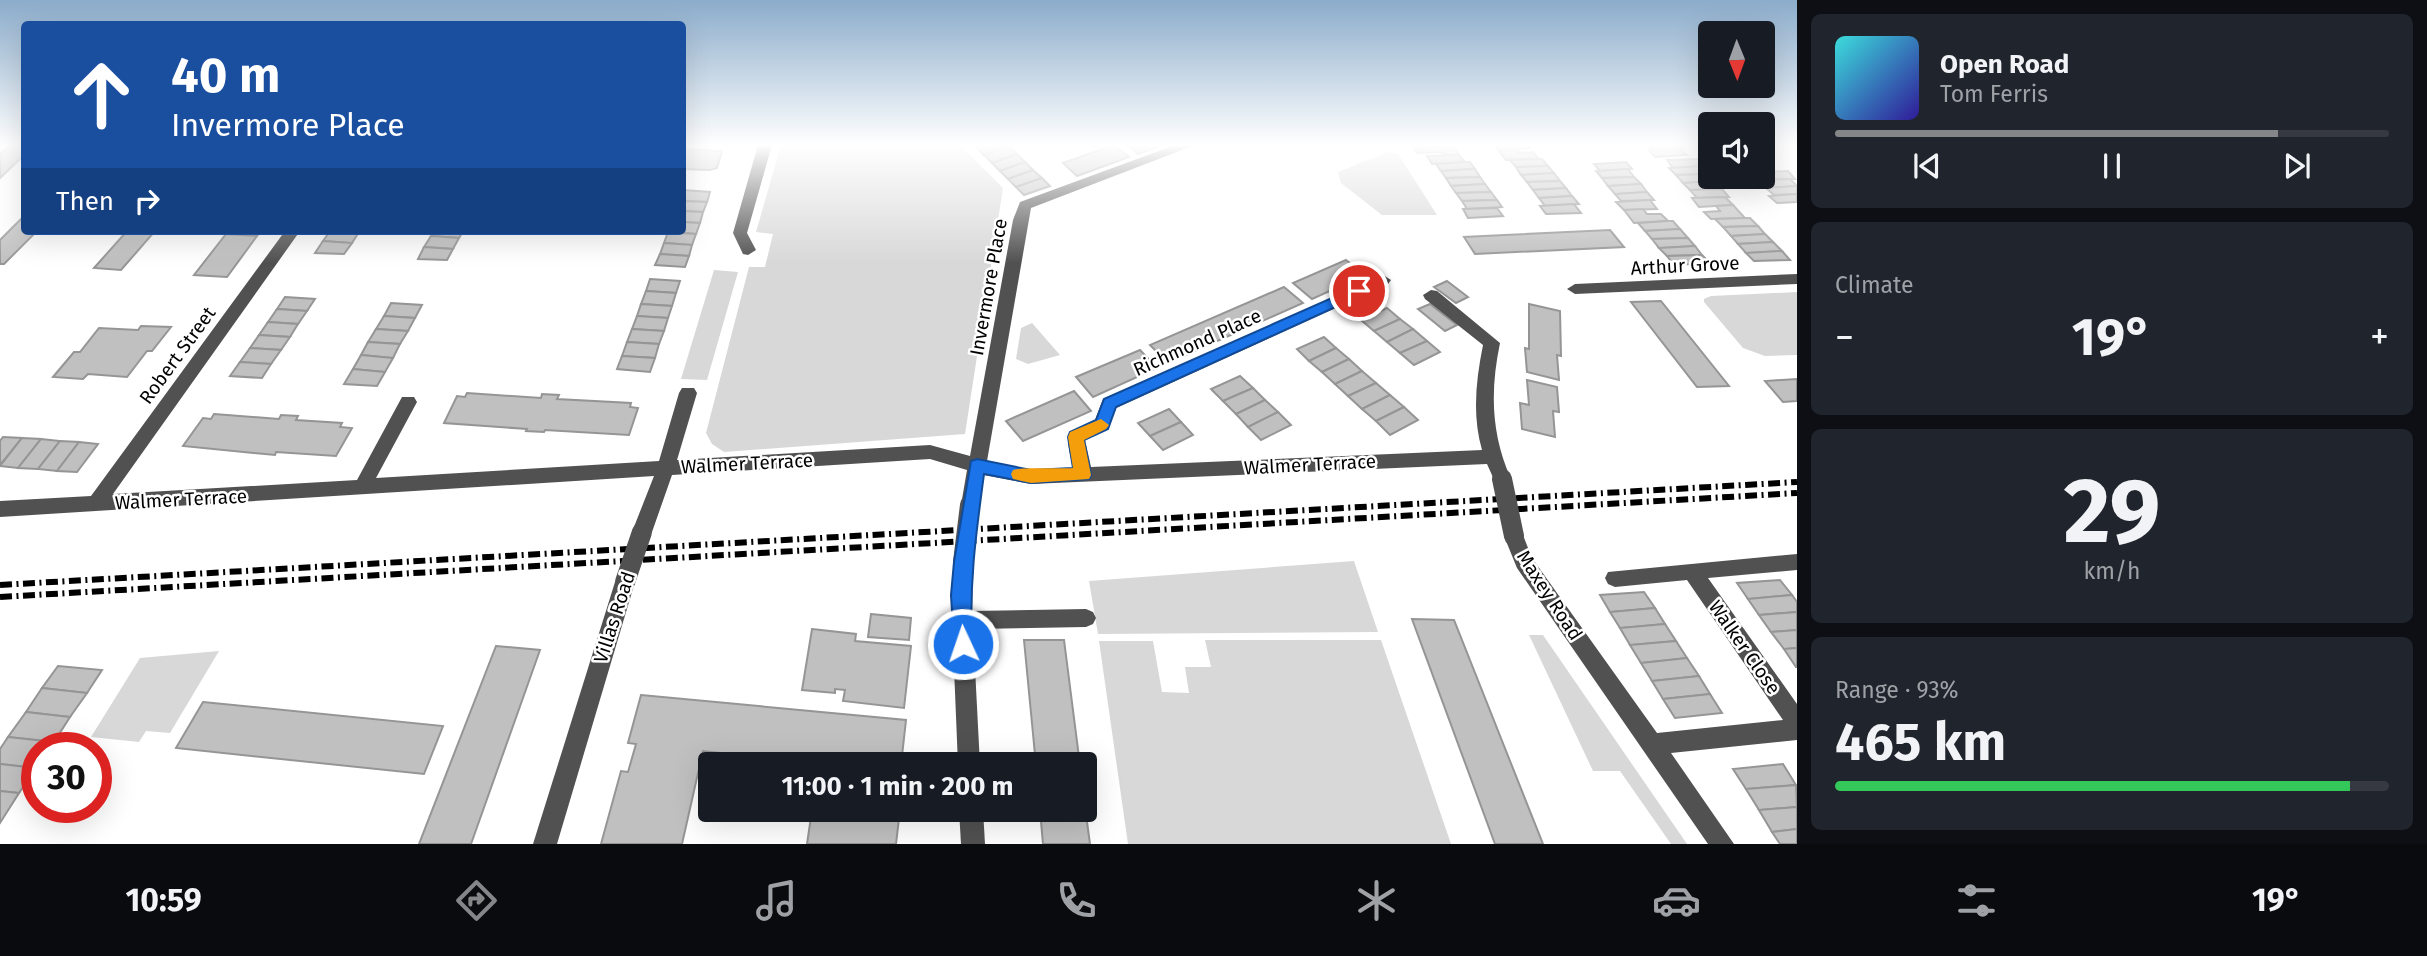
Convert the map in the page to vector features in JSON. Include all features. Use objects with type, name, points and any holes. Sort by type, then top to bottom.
[{"type":"street","points":[[748,250],[740,233],[754,184]]},
{"type":"street","name":"Invermore Place","points":[[968,752],[962,620],[963,562],[970,505],[1020,220],[1025,205],[1081,184]]},
{"type":"street","name":"Robert Street","points":[[96,504],[290,235]]},
{"type":"street","name":"Arthur Grove","points":[[1575,289],[1797,279]]},
{"type":"street","name":"Richmond Place","points":[[1083,475],[1076,437],[1102,424],[1109,404],[1383,280]]},
{"type":"street","name":"Maxey Road","points":[[1431,295],[1492,343],[1485,372],[1483,402],[1491,457],[1502,479],[1514,536],[1524,562],[1722,844]]},
{"type":"street","name":"Villas Road","points":[[545,844],[625,582],[666,468],[688,393]]},
{"type":"street","points":[[362,487],[408,402]]},
{"type":"street","name":"Walmer Terrace","points":[[0,509],[930,452],[977,466],[1031,477],[1491,457]]},
{"type":"street","name":"Walker Close","points":[[1615,578],[1797,562]]},
{"type":"street","name":"Walker Close","points":[[1692,571],[1797,722]]},
{"type":"street","points":[[962,620],[1086,618]]},
{"type":"street","points":[[1652,744],[1797,729]]},
{"type":"street","points":[[972,822],[973,844]]},
{"type":"shaded area","points":[[770,184],[999,184],[1003,188],[965,434],[724,452],[712,444],[706,433],[749,267],[765,267],[773,234],[756,232]]},
{"type":"shaded area","points":[[1343,184],[1417,184],[1437,215],[1382,215]]},
{"type":"shaded area","points":[[714,270],[738,272],[707,380],[681,379]]},
{"type":"shaded area","points":[[1797,292],[1797,355],[1765,356],[1743,348],[1704,302],[1704,299],[1711,296]]},
{"type":"shaded area","points":[[1032,323],[1060,355],[1028,364],[1016,359],[1021,328]]},
{"type":"shaded area","points":[[1354,561],[1378,632],[1098,634],[1089,581]]},
{"type":"shaded area","points":[[1529,635],[1543,635],[1687,844],[1671,844],[1620,771],[1593,771]]},
{"type":"shaded area","points":[[1205,640],[1381,640],[1451,844],[1128,844],[1099,641],[1153,641],[1162,692],[1189,693],[1185,667],[1211,667]]},
{"type":"shaded area","points":[[219,651],[170,733],[146,731],[139,742],[112,739],[112,732],[94,732],[140,658]]},
{"type":"building","points":[[1024,184],[1050,186],[1024,195],[1016,187]]},
{"type":"building","points":[[1485,184],[1491,192],[1456,193],[1451,186]]},
{"type":"building","points":[[1529,184],[1563,184],[1566,188],[1533,190]]},
{"type":"building","points":[[1641,184],[1647,192],[1615,194],[1608,186]]},
{"type":"building","points":[[1684,184],[1698,184],[1698,189],[1722,189],[1690,190]]},
{"type":"building","points":[[1775,184],[1795,184],[1797,186],[1775,187]]},
{"type":"building","points":[[1797,186],[1797,194],[1774,195],[1767,189]]},
{"type":"building","points":[[1566,188],[1572,196],[1539,198],[1533,190]]},
{"type":"building","points":[[1722,189],[1729,197],[1697,198],[1690,190]]},
{"type":"building","points":[[686,190],[710,192],[707,202],[686,201]]},
{"type":"building","points":[[1491,192],[1497,200],[1462,201],[1456,193]]},
{"type":"building","points":[[1647,192],[1654,200],[1621,201],[1615,194]]},
{"type":"building","points":[[1797,194],[1797,202],[1777,203],[1769,196]]},
{"type":"building","points":[[1572,196],[1579,204],[1545,206],[1539,198]]},
{"type":"building","points":[[1725,197],[1733,205],[1699,207],[1692,198]]},
{"type":"building","points":[[1497,200],[1502,207],[1467,209],[1462,201]]},
{"type":"building","points":[[1650,200],[1657,209],[1624,210],[1616,202]]},
{"type":"building","points":[[686,201],[707,202],[703,212],[686,211]]},
{"type":"building","points":[[1574,204],[1581,213],[1546,214],[1540,206]]},
{"type":"building","points":[[1733,205],[1745,218],[1711,219],[1704,212],[1720,211],[1716,206]]},
{"type":"building","points":[[1497,208],[1503,216],[1468,218],[1463,209]]},
{"type":"building","points":[[1643,209],[1647,214],[1661,214],[1668,221],[1634,223],[1624,210]]},
{"type":"building","points":[[686,211],[703,212],[700,223],[686,222]]},
{"type":"building","points":[[1750,218],[1758,226],[1723,227],[1715,219]]},
{"type":"building","points":[[21,219],[21,235],[33,235],[4,264],[0,264],[0,240]]},
{"type":"building","points":[[1673,221],[1680,229],[1645,231],[1638,223]]},
{"type":"building","points":[[686,222],[700,223],[696,234],[686,233]]},
{"type":"building","points":[[1758,226],[1765,234],[1731,236],[1723,227]]},
{"type":"building","points":[[1680,229],[1688,238],[1652,239],[1645,231]]},
{"type":"building","points":[[1610,230],[1624,247],[1475,254],[1464,237]]},
{"type":"building","points":[[696,234],[692,245],[664,243],[667,235]]},
{"type":"building","points":[[1765,234],[1773,242],[1738,244],[1731,236]]},
{"type":"building","points":[[123,235],[152,235],[121,270],[94,268]]},
{"type":"building","points":[[225,235],[257,236],[227,277],[194,275]]},
{"type":"building","points":[[327,235],[357,235],[352,243],[323,241]]},
{"type":"building","points":[[432,235],[461,235],[459,238]]},
{"type":"building","points":[[431,236],[459,238],[453,249],[424,247]]},
{"type":"building","points":[[1688,238],[1695,246],[1659,248],[1652,239]]},
{"type":"building","points":[[323,241],[352,243],[344,254],[315,253]]},
{"type":"building","points":[[1773,242],[1782,251],[1746,253],[1738,244]]},
{"type":"building","points":[[664,243],[692,245],[689,256],[660,254]]},
{"type":"building","points":[[1695,246],[1702,255],[1667,256],[1659,248]]},
{"type":"building","points":[[424,247],[453,249],[447,260],[418,259]]},
{"type":"building","points":[[1782,251],[1790,260],[1754,261],[1746,253]]},
{"type":"building","points":[[660,254],[689,256],[685,267],[655,265]]},
{"type":"building","points":[[1702,255],[1710,263],[1674,265],[1667,256]]},
{"type":"building","points":[[1346,260],[1365,275],[1312,299],[1293,283]]},
{"type":"building","points":[[650,279],[680,281],[676,293],[646,291]]},
{"type":"building","points":[[1447,281],[1468,297],[1456,303],[1434,287]]},
{"type":"building","points":[[1284,287],[1303,303],[1168,363],[1150,345]]},
{"type":"building","points":[[646,291],[676,293],[672,306],[641,304]]},
{"type":"building","points":[[285,297],[315,299],[307,311],[277,309]]},
{"type":"building","points":[[1661,301],[1729,386],[1697,387],[1631,302]]},
{"type":"building","points":[[391,303],[422,305],[415,318],[384,316]]},
{"type":"building","points":[[641,304],[672,306],[668,318],[637,316]]},
{"type":"building","points":[[1430,304],[1457,325],[1445,331],[1418,309]]},
{"type":"building","points":[[1529,304],[1560,311],[1561,356],[1557,355],[1559,380],[1527,372],[1525,348],[1529,349]]},
{"type":"building","points":[[1387,308],[1400,319],[1374,331],[1361,320]]},
{"type":"building","points":[[277,309],[307,311],[298,324],[268,322]]},
{"type":"building","points":[[384,316],[415,318],[408,331],[376,329]]},
{"type":"building","points":[[637,316],[668,318],[664,331],[632,329]]},
{"type":"building","points":[[1400,319],[1413,329],[1387,342],[1374,331]]},
{"type":"building","points":[[268,322],[298,324],[290,337],[259,335]]},
{"type":"building","points":[[141,326],[171,327],[152,351],[147,351],[127,377],[88,374],[83,379],[53,377],[74,352],[80,352],[99,328],[138,330]]},
{"type":"building","points":[[376,329],[408,331],[400,344],[368,342]]},
{"type":"building","points":[[632,329],[664,331],[659,344],[627,342]]},
{"type":"building","points":[[1413,329],[1427,341],[1400,353],[1387,342]]},
{"type":"building","points":[[259,335],[290,337],[281,350],[250,348]]},
{"type":"building","points":[[1324,337],[1336,348],[1309,361],[1297,349]]},
{"type":"building","points":[[1427,341],[1440,352],[1414,365],[1400,353]]},
{"type":"building","points":[[368,342],[400,344],[393,358],[361,355]]},
{"type":"building","points":[[627,342],[659,344],[655,358],[622,356]]},
{"type":"building","points":[[250,348],[281,350],[271,364],[240,362]]},
{"type":"building","points":[[1336,348],[1349,359],[1322,372],[1309,361]]},
{"type":"building","points":[[1140,350],[1157,368],[1093,397],[1076,377]]},
{"type":"building","points":[[361,355],[393,358],[385,372],[353,369]]},
{"type":"building","points":[[622,356],[655,358],[650,372],[617,369]]},
{"type":"building","points":[[1349,359],[1362,371],[1335,384],[1322,372]]},
{"type":"building","points":[[240,362],[271,364],[262,378],[230,376]]},
{"type":"building","points":[[353,369],[385,372],[377,386],[344,384]]},
{"type":"building","points":[[1362,371],[1376,383],[1348,396],[1335,384]]},
{"type":"building","points":[[1240,376],[1253,388],[1223,401],[1211,389]]},
{"type":"building","points":[[1797,379],[1797,401],[1783,402],[1765,381]]},
{"type":"building","points":[[1527,380],[1557,387],[1559,412],[1553,411],[1555,437],[1522,429],[1520,403],[1529,405]]},
{"type":"building","points":[[1376,383],[1390,395],[1362,409],[1348,396]]},
{"type":"building","points":[[1253,388],[1265,400],[1236,414],[1223,401]]},
{"type":"building","points":[[1074,391],[1091,411],[1023,441],[1006,421]]},
{"type":"building","points":[[467,393],[541,398],[542,394],[559,395],[557,399],[631,403],[630,407],[638,408],[629,435],[526,431],[527,429],[444,423],[457,396],[465,397]]},
{"type":"building","points":[[1390,395],[1404,407],[1376,421],[1362,409]]},
{"type":"building","points":[[1265,400],[1278,412],[1248,427],[1236,414]]},
{"type":"building","points":[[1404,407],[1418,420],[1390,435],[1376,421]]},
{"type":"building","points":[[1169,409],[1181,422],[1150,436],[1138,423]]},
{"type":"building","points":[[1278,412],[1291,425],[1261,440],[1248,427]]},
{"type":"building","points":[[214,414],[279,419],[281,415],[298,416],[296,420],[342,423],[340,427],[352,428],[336,456],[276,452],[275,455],[183,446],[203,418],[211,419]]},
{"type":"building","points":[[1181,422],[1193,435],[1163,450],[1150,436]]},
{"type":"building","points":[[3,437],[22,438],[0,465],[0,441]]},
{"type":"building","points":[[22,438],[41,439],[18,468],[0,466]]},
{"type":"building","points":[[41,439],[60,441],[38,469],[18,468]]},
{"type":"building","points":[[60,441],[79,442],[57,471],[38,469]]},
{"type":"building","points":[[79,442],[98,444],[77,472],[57,471]]},
{"type":"building","points":[[1780,580],[1792,595],[1748,599],[1737,583]]},
{"type":"building","points":[[1644,592],[1655,608],[1610,612],[1600,595]]},
{"type":"building","points":[[1792,595],[1797,602],[1797,612],[1759,615],[1748,599]]},
{"type":"building","points":[[1655,608],[1665,624],[1620,628],[1610,612]]},
{"type":"building","points":[[1797,612],[1797,630],[1771,632],[1759,615]]},
{"type":"building","points":[[871,614],[911,618],[909,640],[868,637]]},
{"type":"building","points":[[1412,619],[1454,620],[1543,844],[1495,844]]},
{"type":"building","points":[[1665,624],[1676,641],[1630,645],[1620,628]]},
{"type":"building","points":[[812,629],[856,634],[855,641],[911,646],[904,708],[843,701],[845,690],[835,689],[835,693],[802,690]]},
{"type":"building","points":[[1797,630],[1797,648],[1784,649],[1771,632]]},
{"type":"building","points":[[1024,640],[1064,640],[1078,752],[1035,752]]},
{"type":"building","points":[[1676,641],[1687,658],[1641,663],[1630,645]]},
{"type":"building","points":[[496,646],[540,650],[471,844],[419,844]]},
{"type":"building","points":[[1797,648],[1797,667],[1796,667],[1784,649]]},
{"type":"building","points":[[1687,658],[1699,676],[1652,681],[1641,663]]},
{"type":"building","points":[[58,666],[102,670],[87,693],[42,688]]},
{"type":"building","points":[[1699,676],[1710,694],[1663,699],[1652,681]]},
{"type":"building","points":[[42,688],[87,693],[70,717],[26,712]]},
{"type":"building","points":[[1710,694],[1722,713],[1675,718],[1663,699]]},
{"type":"building","points":[[641,695],[906,720],[902,752],[698,752],[698,773],[682,844],[601,844],[621,771],[628,772],[636,744],[628,743]]},
{"type":"building","points":[[203,702],[443,726],[424,774],[176,748]]},
{"type":"building","points":[[26,712],[70,717],[60,732],[21,732],[21,738],[8,737]]},
{"type":"building","points":[[8,737],[21,738],[21,766],[0,764],[0,749]]},
{"type":"building","points":[[0,764],[21,766],[19,793],[0,791]]},
{"type":"building","points":[[1783,764],[1796,785],[1746,789],[1733,769]]},
{"type":"building","points":[[1796,785],[1797,807],[1759,810],[1746,789]]},
{"type":"building","points":[[0,791],[19,793],[0,823]]},
{"type":"building","points":[[1797,807],[1797,829],[1772,832],[1759,810]]},
{"type":"building","points":[[810,822],[899,822],[896,844],[807,844]]},
{"type":"building","points":[[1041,822],[1087,822],[1090,844],[1043,844]]},
{"type":"building","points":[[1797,829],[1797,844],[1780,844],[1772,832]]},
{"type":"railway","points":[[0,585],[1797,482]]},
{"type":"railway","points":[[0,597],[1797,493]]},
{"type":"slow traffic","points":[[1019,474],[1031,477],[1083,475],[1076,437],[1101,425]]},
{"type":"route","points":[[963,644],[963,562],[977,466],[1031,477],[1083,475],[1076,437],[1102,424],[1109,404],[1359,291]]}]
